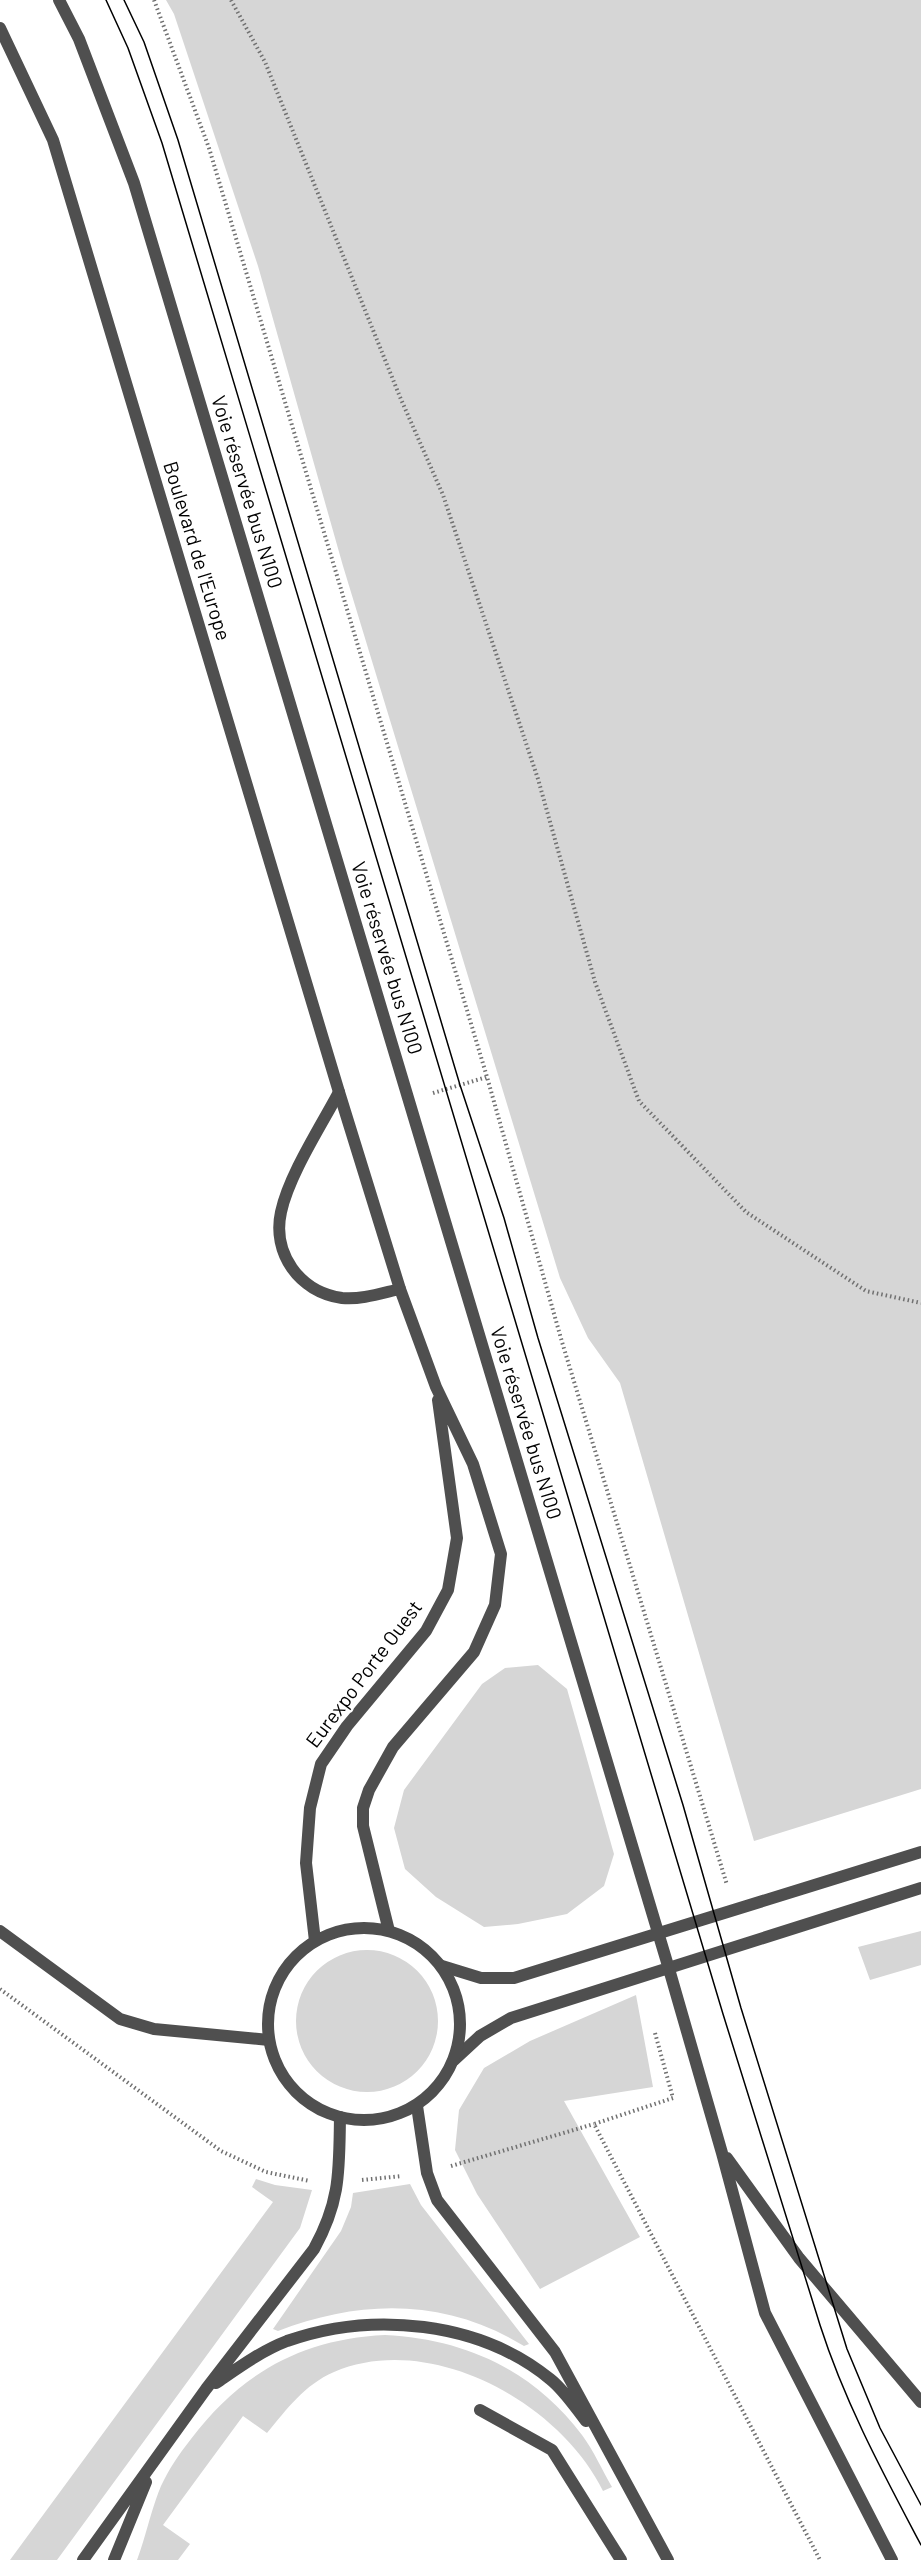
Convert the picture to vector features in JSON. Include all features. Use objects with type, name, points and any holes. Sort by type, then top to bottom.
[{"type":"street","name":"Voie réservée bus N100","points":[[59,0],[79,39],[134,183],[669,1969],[765,2313],[892,2560]]},
{"type":"street","name":"Boulevard de l'Europe","points":[[0,28],[53,140],[339,1092],[400,1289],[436,1387]]},
{"type":"street","points":[[339,1092],[297,1171],[281,1211],[280,1241],[287,1264],[299,1278],[324,1293],[342,1298],[361,1297],[400,1289]]},
{"type":"street","points":[[389,1931],[363,1826],[363,1808],[369,1790],[393,1747],[474,1652],[495,1605],[501,1554],[473,1464],[436,1387]]},
{"type":"street","name":"Eurexpo Porte Ouest","points":[[315,1941],[306,1863],[310,1808],[321,1764],[347,1726],[426,1631],[448,1590],[457,1538],[436,1387]]},
{"type":"street","points":[[442,1966],[481,1978],[514,1978],[921,1851]]},
{"type":"street","points":[[454,2060],[461,2027],[456,1995],[442,1966],[418,1944],[389,1931],[364,1928],[347,1930],[315,1941],[293,1959],[277,1983],[268,2011],[269,2040],[278,2066],[293,2089],[315,2106],[340,2117],[364,2120],[388,2117],[417,2106],[437,2087],[454,2060],[480,2036],[511,2018],[921,1888]]},
{"type":"street","points":[[0,1931],[120,2019],[154,2029],[269,2040]]},
{"type":"street","points":[[417,2106],[427,2173],[437,2200],[555,2352],[668,2560]]},
{"type":"street","points":[[83,2560],[206,2389],[314,2249],[328,2224],[338,2183],[340,2117]]},
{"type":"street","points":[[722,2153],[799,2258],[921,2403]]},
{"type":"street","points":[[206,2389],[251,2359],[285,2342],[337,2327],[393,2324],[447,2331],[496,2347],[526,2361],[553,2381],[604,2442]]},
{"type":"street","points":[[480,2410],[552,2450],[621,2560]]},
{"type":"street","points":[[114,2560],[153,2464]]},
{"type":"path","points":[[153,0],[209,147],[486,1077],[562,1342],[734,1909]]},
{"type":"path","points":[[231,0],[265,62],[400,397],[443,495],[538,779],[595,982],[639,1101],[746,1212],[866,1291],[921,1303]]},
{"type":"path","points":[[409,1101],[486,1077]]},
{"type":"path","points":[[0,1989],[221,2151],[266,2172],[309,2181],[338,2183],[427,2173],[594,2124],[673,2098],[655,2032]]},
{"type":"path","points":[[594,2124],[820,2560]]},
{"type":"shaded area","points":[[166,0],[921,0],[921,1789],[754,1841],[620,1383],[588,1338],[560,1278],[343,566],[258,266],[174,14]]},
{"type":"shaded area","points":[[538,1665],[567,1689],[614,1854],[604,1886],[567,1914],[518,1924],[484,1927],[436,1897],[405,1869],[394,1828],[404,1790],[482,1684],[505,1668]]},
{"type":"shaded area","points":[[921,1931],[921,1965],[870,1980],[858,1947]]},
{"type":"shaded area","points":[[367,1950],[394,1955],[418,1970],[433,1994],[438,2021],[433,2048],[418,2072],[394,2087],[367,2092],[340,2087],[316,2072],[301,2048],[296,2021],[301,1994],[316,1970],[340,1955]]},
{"type":"shaded area","points":[[636,1995],[653,2087],[564,2101],[640,2237],[540,2289],[477,2194],[455,2150],[459,2110],[484,2068],[530,2041]]},
{"type":"shaded area","points":[[256,2179],[275,2185],[312,2190],[300,2228],[57,2560],[10,2560],[273,2202],[252,2187]]},
{"type":"shaded area","points":[[410,2184],[421,2205],[529,2344],[524,2346],[494,2330],[464,2319],[403,2308],[340,2313],[309,2320],[278,2331],[273,2329],[341,2231],[351,2207],[353,2193]]},
{"type":"shaded area","points":[[385,2335],[443,2343],[470,2351],[519,2376],[563,2412],[582,2435],[612,2487],[603,2491],[583,2459],[556,2429],[524,2403],[488,2383],[450,2368],[410,2361],[371,2362],[323,2377],[297,2398],[267,2433],[243,2416],[163,2525],[190,2544],[178,2560],[137,2560],[157,2495],[167,2474],[191,2439],[231,2395],[252,2378],[300,2352],[355,2338]]},
{"type":"tram line","points":[[106,0],[128,48],[162,143],[723,2014],[820,2325],[853,2410],[921,2545]]},
{"type":"tram line","points":[[124,0],[144,42],[178,140],[460,1085],[504,1218],[538,1338],[683,1805],[741,2008],[847,2349],[880,2428],[921,2505]]}]
